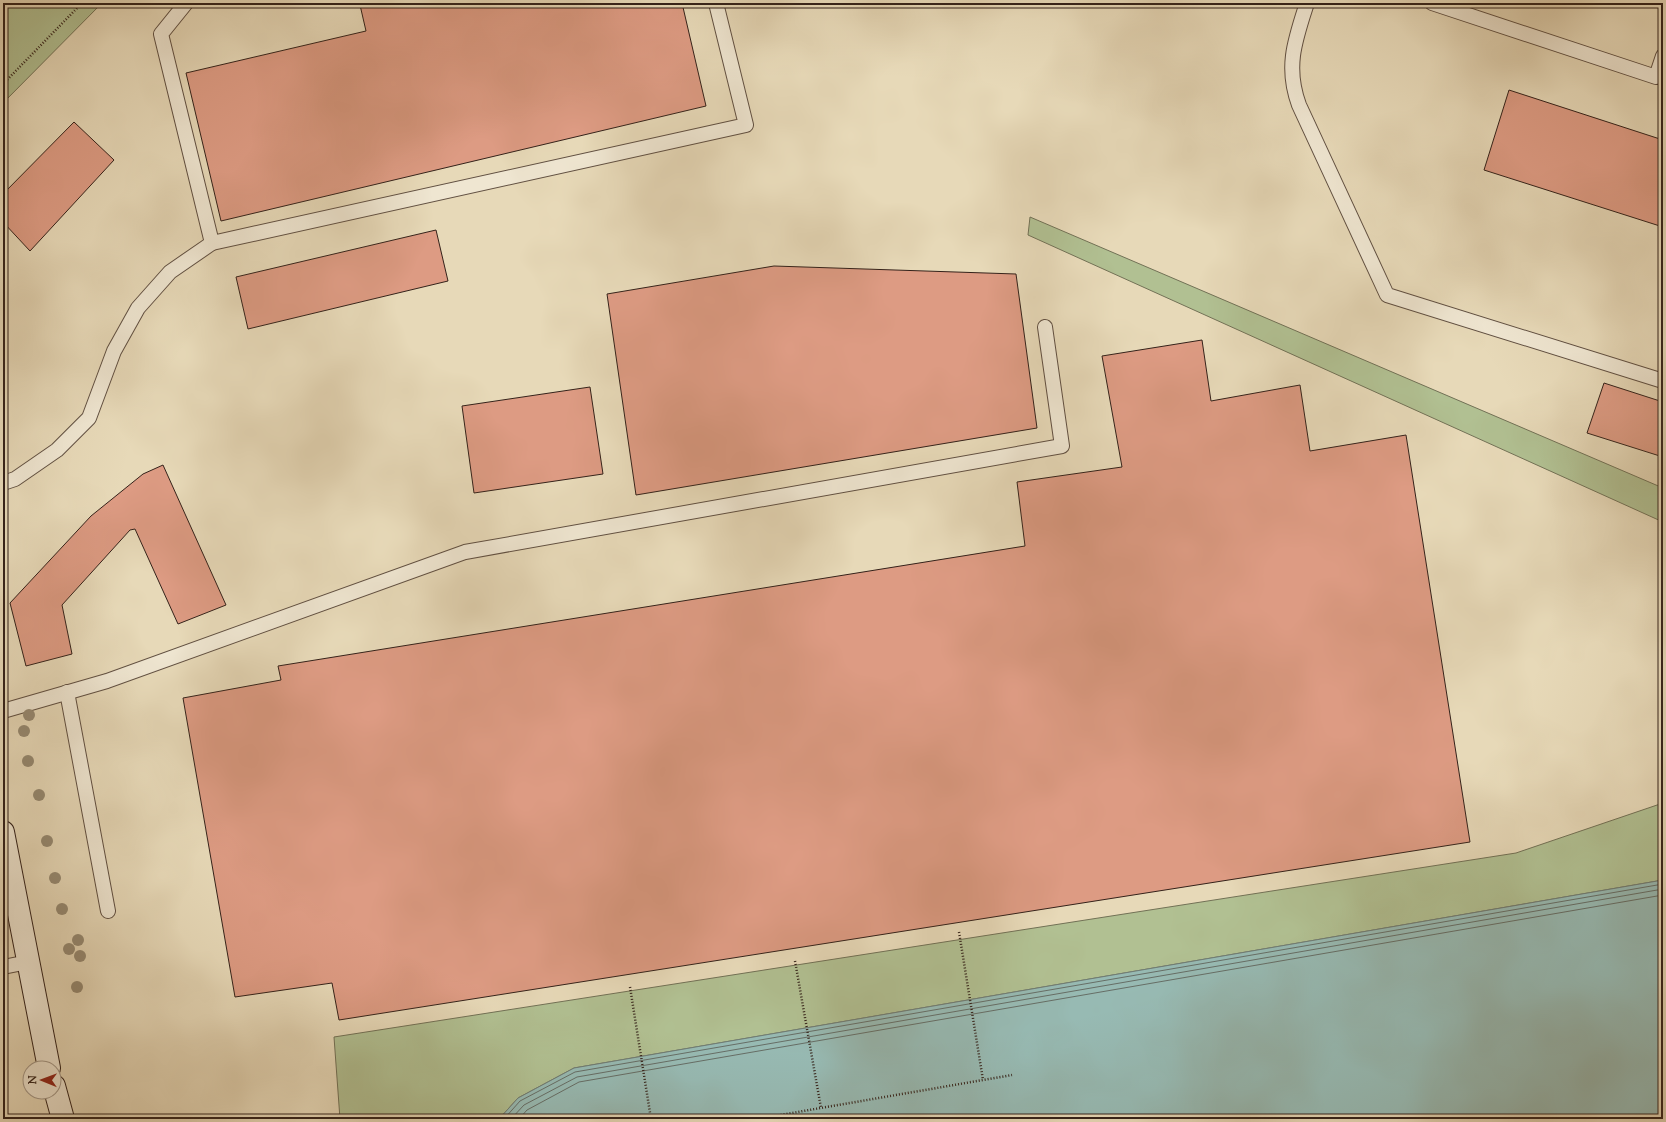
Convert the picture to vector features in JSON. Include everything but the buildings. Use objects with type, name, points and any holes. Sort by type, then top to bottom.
[{"type":"main road","points":[[3,832],[46,1060]]},
{"type":"main road","points":[[47,1100],[48,1119]]},
{"type":"main road","points":[[58,1100],[63,1119]]},
{"type":"lane","points":[[186,3],[161,34],[212,243]]},
{"type":"lane","points":[[3,484],[15,479],[57,450],[89,418],[114,351],[138,308],[170,272],[212,243],[746,125],[716,3]]},
{"type":"lane","points":[[1307,3],[1297,34],[1292,61],[1293,89],[1387,295],[1663,381]]},
{"type":"lane","points":[[1432,3],[1656,76],[1663,56]]},
{"type":"lane","points":[[3,711],[107,681],[465,552],[1062,446],[1045,327]]},
{"type":"lane","points":[[67,692],[108,911]]},
{"type":"lane","points":[[3,967],[28,962]]},
{"type":"path","points":[[3,84],[82,3]]},
{"type":"path","points":[[959,932],[983,1080]]},
{"type":"path","points":[[796,961],[821,1108]]},
{"type":"path","points":[[630,987],[651,1119]]},
{"type":"path","points":[[758,1119],[1012,1075]]},
{"type":"green space","points":[[3,3],[102,3],[3,103]]},
{"type":"green space","points":[[1030,217],[1663,488],[1663,522],[1028,235]]},
{"type":"green space","points":[[1663,803],[1663,880],[574,1068],[518,1098],[499,1119],[340,1119],[334,1037],[1516,853]]},
{"type":"water","points":[[1663,880],[1663,1119],[499,1119],[518,1098],[574,1068]]}]
